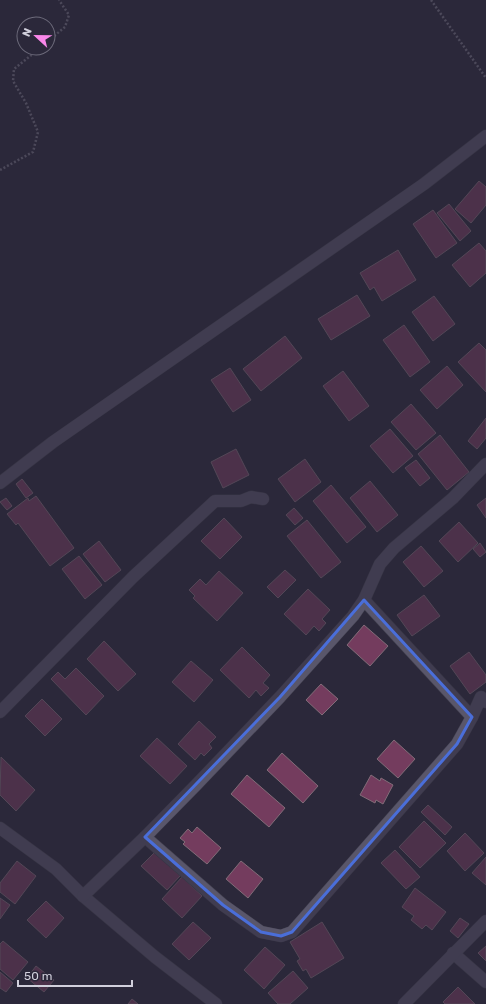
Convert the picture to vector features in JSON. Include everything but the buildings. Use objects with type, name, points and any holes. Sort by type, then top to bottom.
[{"type":"street","points":[[0,482],[53,442],[424,184],[486,136]]},
{"type":"street","points":[[83,896],[146,837],[280,697],[353,616],[364,600],[380,564],[394,548],[453,498],[486,464]]},
{"type":"street","points":[[0,712],[133,577],[215,501],[241,501],[251,497],[263,500]]},
{"type":"street","points":[[364,600],[472,717]]},
{"type":"street","points":[[146,837],[223,905],[261,932],[281,936],[292,932],[456,744],[484,697]]},
{"type":"street","points":[[0,828],[56,869],[83,896],[155,957],[216,1004]]},
{"type":"street","points":[[404,1004],[486,921]]},
{"type":"street","points":[[453,953],[486,982]]},
{"type":"path","points":[[56,34],[65,27],[69,15],[59,0]]},
{"type":"path","points":[[431,0],[486,78]]},
{"type":"path","points":[[0,170],[33,152],[38,132],[26,103],[13,81],[14,69],[30,56]]},
{"type":"highlighted area","points":[[364,600],[472,717],[457,744],[292,932],[281,936],[261,932],[223,905],[145,837],[280,697]]}]
